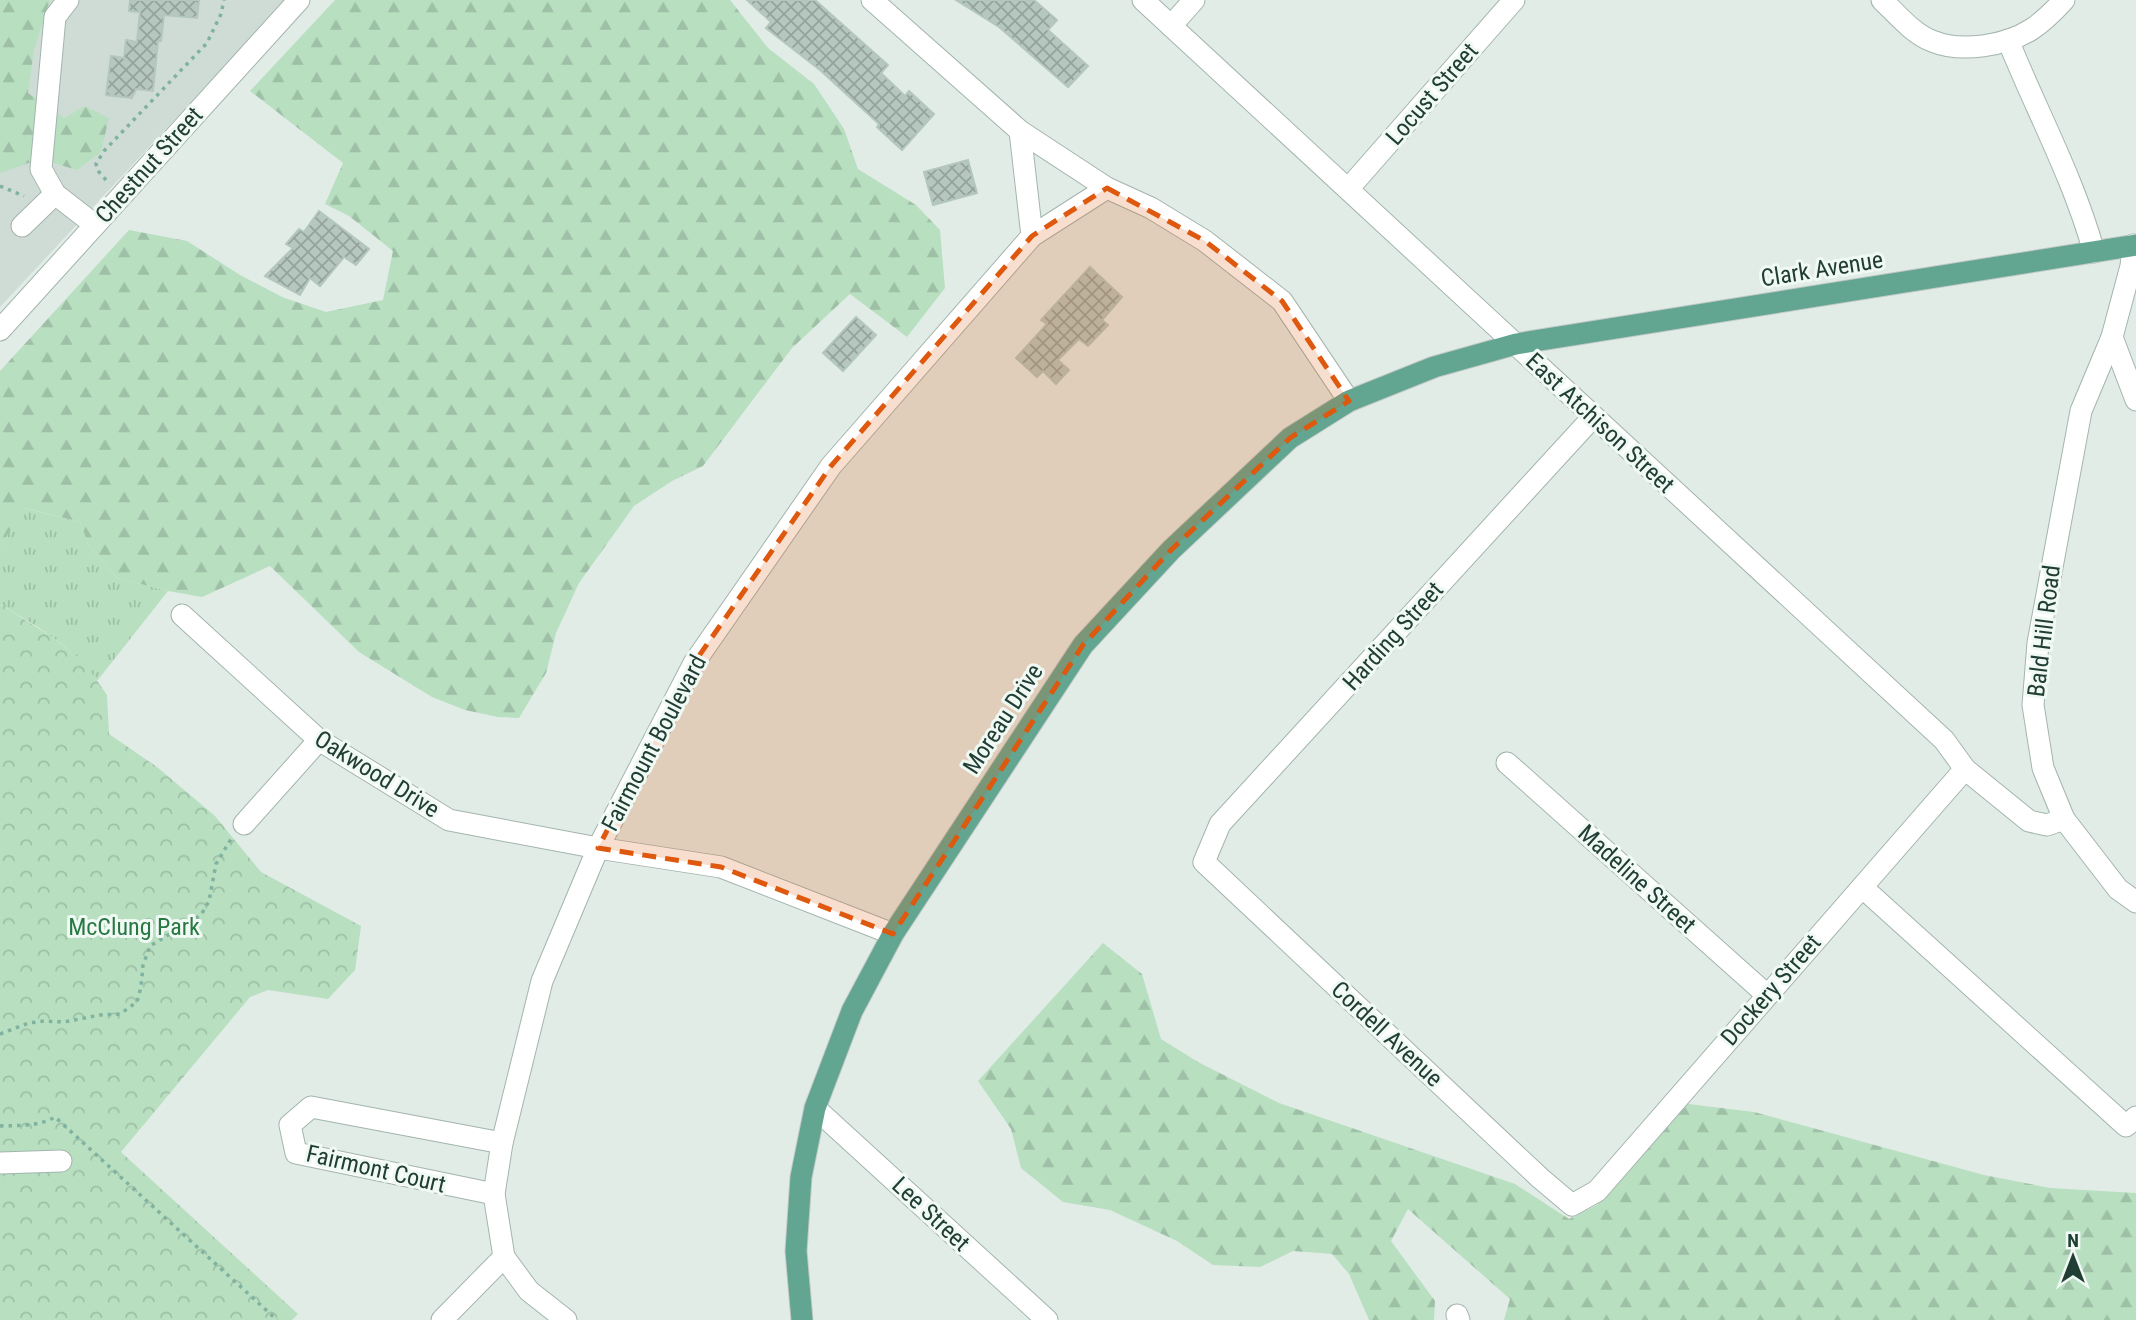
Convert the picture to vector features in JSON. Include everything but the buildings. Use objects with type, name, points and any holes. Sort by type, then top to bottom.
[{"type":"main road","name":"Clark Avenue","points":[[1516,344],[2135,245]]},
{"type":"main road","name":"Moreau Drive","points":[[802,1320],[796,1251],[801,1177],[816,1108],[852,1011],[893,934],[1083,645],[1171,550],[1290,438],[1349,401],[1434,367],[1516,344]]},
{"type":"street","points":[[68,0],[55,17],[40,159],[45,179],[55,194],[95,225]]},
{"type":"street","name":"Chestnut Street","points":[[0,330],[299,0]]},
{"type":"street","points":[[872,0],[1020,131],[1107,188],[1151,208],[1205,241],[1282,301],[1349,401]]},
{"type":"street","name":"East Atchison Street","points":[[1143,0],[1944,740],[1965,769],[2029,821],[2047,825],[2064,819]]},
{"type":"street","points":[[1171,26],[1194,0]]},
{"type":"street","name":"Locust Street","points":[[1349,188],[1514,0]]},
{"type":"street","points":[[1882,0],[1916,31],[1931,41],[1948,46],[1977,46],[2008,40],[2030,31],[2064,0]]},
{"type":"street","points":[[2008,40],[2029,92],[2069,175],[2094,252]]},
{"type":"street","points":[[1020,131],[1032,236]]},
{"type":"street","name":"Fairmount Boulevard","points":[[566,1320],[529,1292],[504,1257],[494,1194],[502,1143],[542,981],[598,848],[694,663],[831,466],[1032,236],[1107,188]]},
{"type":"street","points":[[23,226],[55,194]]},
{"type":"street","name":"Bald Hill Road","points":[[2135,245],[2112,337],[2081,411],[2038,643],[2033,705],[2043,768],[2064,819],[2118,888],[2136,902]]},
{"type":"street","points":[[2112,337],[2136,400]]},
{"type":"street","name":"Harding Street","points":[[1204,862],[1220,824],[1593,417]]},
{"type":"street","name":"Oakwood Drive","points":[[182,615],[318,740],[449,820],[598,848],[721,867],[893,934]]},
{"type":"street","points":[[244,824],[318,740]]},
{"type":"street","name":"Madeline Street","points":[[1507,763],[1767,995]]},
{"type":"street","name":"Dockery Street","points":[[1572,1205],[1597,1191],[1965,769]]},
{"type":"street","name":"Cordell Avenue","points":[[1204,862],[1572,1205]]},
{"type":"street","points":[[1862,887],[2131,1122]]},
{"type":"street","name":"Fairmont Court","points":[[494,1194],[296,1153],[289,1125],[311,1107],[502,1143]]},
{"type":"street","name":"Lee Street","points":[[816,1108],[1047,1320]]},
{"type":"street","points":[[0,1163],[61,1161]]},
{"type":"street","points":[[442,1320],[504,1257]]},
{"type":"path","points":[[106,180],[96,164],[104,152],[207,43],[221,14],[224,0]]},
{"type":"path","points":[[0,1034],[29,1023],[64,1022],[120,1014],[137,1002],[143,965],[150,946],[201,915],[209,901],[220,856],[244,824]]},
{"type":"path","points":[[0,1126],[46,1122],[55,1117],[277,1320]]},
{"type":"highlighted area","points":[[1107,188],[1205,241],[1282,301],[1349,401],[1290,438],[1171,550],[1083,645],[893,934],[721,867],[598,848],[694,663],[831,466],[1032,236]]},
{"type":"shaded area","points":[[0,0],[286,0],[0,307]]},
{"type":"green space","points":[[0,0],[50,0],[34,50],[28,93],[64,118],[85,106],[109,118],[101,152],[77,170],[40,159],[0,173]]},
{"type":"green space","points":[[335,0],[730,0],[768,48],[814,84],[844,129],[858,169],[916,205],[940,230],[945,288],[907,337],[850,294],[792,348],[703,466],[672,481],[634,506],[579,583],[556,633],[546,673],[519,718],[465,710],[432,697],[359,652],[270,566],[202,597],[168,591],[117,578],[89,546],[80,522],[25,508],[0,546],[0,371],[129,230],[187,241],[240,275],[282,297],[326,312],[383,300],[393,251],[349,216],[325,204],[343,163],[250,91]]},
{"type":"green space","points":[[24,508],[80,522],[89,546],[117,578],[168,591],[97,681],[65,647],[0,604],[0,546]]},
{"type":"green space","name":"McClung Park","points":[[0,604],[52,637],[84,662],[107,695],[109,734],[157,767],[215,816],[261,872],[361,926],[355,970],[328,999],[268,990],[250,997],[121,1152],[298,1314],[292,1320],[0,1320]]},
{"type":"green space","points":[[1103,943],[1142,974],[1161,1039],[1198,1062],[1279,1103],[1515,1184],[1569,1219],[1597,1205],[1688,1104],[1754,1112],[1984,1175],[2050,1188],[2136,1193],[2136,1320],[1504,1320],[1510,1299],[1408,1209],[1391,1241],[1435,1301],[1434,1320],[1369,1320],[1349,1274],[1332,1254],[1293,1251],[1260,1267],[1213,1265],[1177,1241],[1110,1210],[1063,1202],[1021,1168],[1011,1129],[978,1081]]}]
